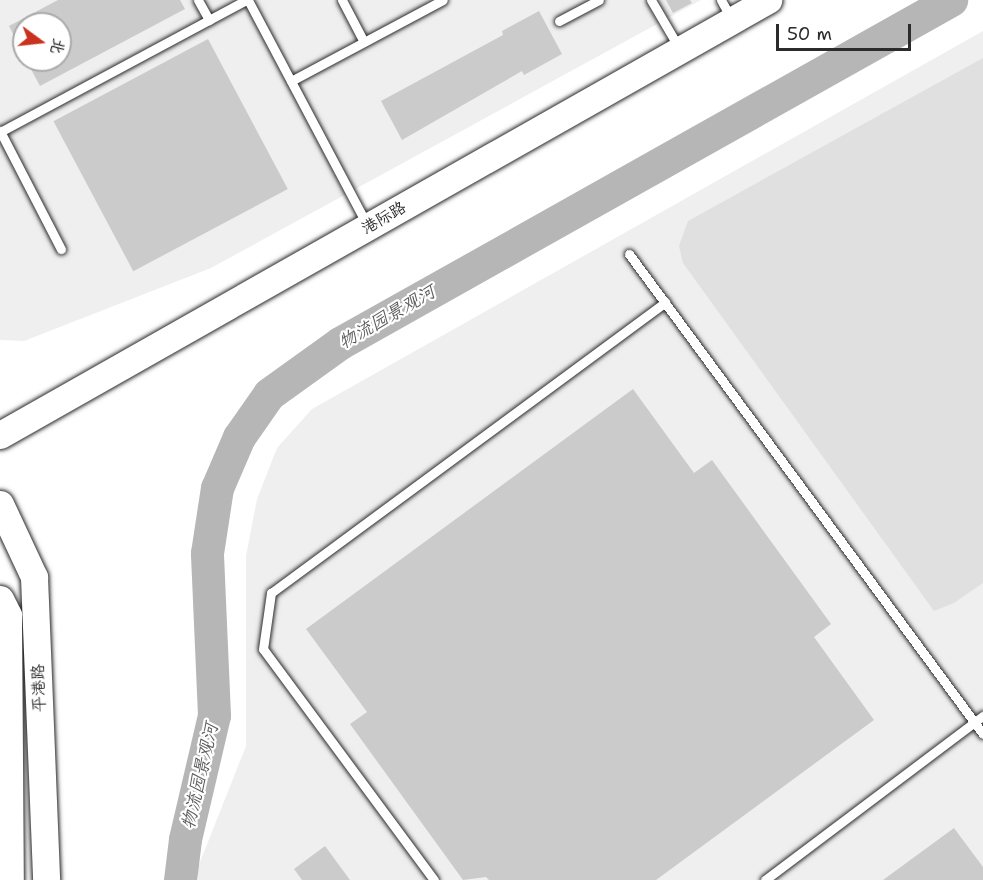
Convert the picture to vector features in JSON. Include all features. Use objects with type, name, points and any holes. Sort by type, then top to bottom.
[{"type":"street","name":"港际路","points":[[0,435],[680,50],[726,10],[768,0]]},
{"type":"street","name":"平港路","points":[[0,504],[34,577],[46,880]]},
{"type":"street","name":"平港路","points":[[0,599],[8,615],[10,880]]},
{"type":"lane","points":[[198,0],[209,20]]},
{"type":"lane","points":[[61,249],[0,131],[247,0],[368,227]]},
{"type":"lane","points":[[342,0],[364,42]]},
{"type":"lane","points":[[559,21],[599,0]]},
{"type":"lane","points":[[651,0],[680,50]]},
{"type":"lane","points":[[291,81],[438,1]]},
{"type":"lane","points":[[629,254],[983,734]]},
{"type":"lane","points":[[434,880],[263,649],[271,593],[664,302]]},
{"type":"lane","points":[[765,880],[983,716]]},
{"type":"shaded area","points":[[0,0],[701,0],[211,268],[24,341],[0,340]]},
{"type":"shaded area","points":[[983,31],[983,880],[198,880],[198,867],[246,746],[246,556],[257,499],[277,448],[312,409]]},
{"type":"shaded area","points":[[983,58],[983,583],[954,603],[934,611],[683,263],[679,246],[688,221]]},
{"type":"building","points":[[58,0],[180,0],[185,9],[72,69],[72,12],[35,12]]},
{"type":"building","points":[[666,0],[690,0],[692,3],[673,13]]},
{"type":"building","points":[[539,11],[562,54],[524,75],[522,71],[402,140],[381,101],[503,35],[502,31]]},
{"type":"building","points":[[208,39],[288,189],[133,271],[53,121]]},
{"type":"building","points":[[32,72],[66,72],[40,86]]},
{"type":"building","points":[[633,389],[694,473],[712,460],[831,624],[814,637],[874,720],[656,880],[489,880],[486,877],[463,880],[350,724],[367,712],[306,629]]},
{"type":"building","points":[[954,828],[983,867],[983,880],[883,880]]},
{"type":"building","points":[[325,846],[350,880],[302,880],[294,869]]},
{"type":"waterway","name":"物流园景观河","points":[[180,880],[185,839],[214,715],[207,553],[217,488],[239,437],[269,394],[340,343],[951,0]]}]
